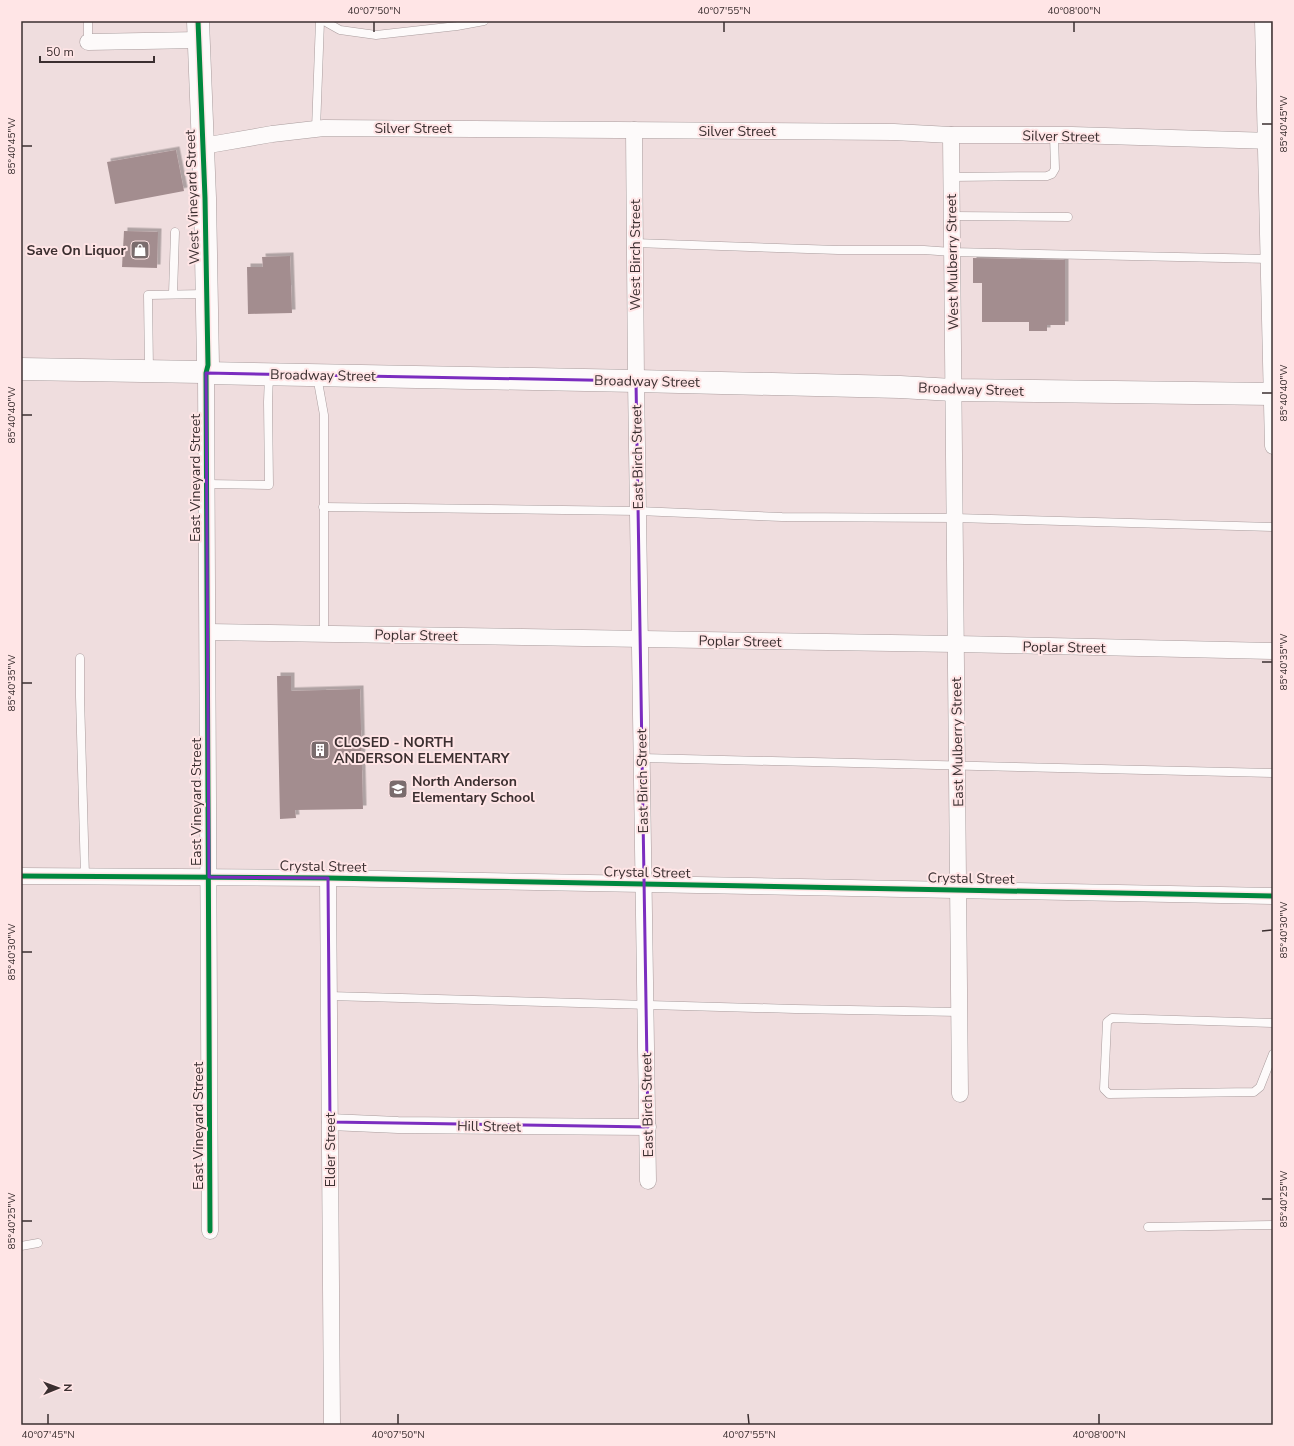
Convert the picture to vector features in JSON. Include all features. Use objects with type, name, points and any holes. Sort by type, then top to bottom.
[{"type":"main road","name":"West Vineyard Street","points":[[198,31],[205,198],[208,365],[206,373]]},
{"type":"main road","name":"Broadway Street","points":[[21,369],[202,372],[269,375],[636,380],[900,387],[953,390],[1272,394]]},
{"type":"street","points":[[1263,21],[1269,141],[1273,446]]},
{"type":"street","points":[[88,42],[198,31]]},
{"type":"street","name":"Silver Street","points":[[203,146],[272,134],[324,128],[500,128],[894,132],[1269,141]]},
{"type":"street","name":"West Birch Street","points":[[634,130],[636,380]]},
{"type":"street","name":"West Mulberry Street","points":[[951,134],[953,390]]},
{"type":"street","name":"East Vineyard Street","points":[[206,373],[210,1231]]},
{"type":"street","name":"East Birch Street","points":[[636,380],[648,1181]]},
{"type":"street","name":"East Mulberry Street","points":[[953,390],[960,1094]]},
{"type":"street","name":"Poplar Street","points":[[208,632],[956,644],[1273,651]]},
{"type":"street","name":"Crystal Street","points":[[21,876],[328,878],[1273,896]]},
{"type":"street","name":"Elder Street","points":[[328,878],[332,1423]]},
{"type":"street","name":"Hill Street","points":[[330,1122],[398,1125],[648,1127]]},
{"type":"lane","points":[[88,21],[88,42]]},
{"type":"lane","points":[[316,129],[320,21]]},
{"type":"lane","points":[[324,21],[340,30],[376,35],[457,26],[484,21]]},
{"type":"lane","points":[[951,177],[1047,176],[1052,174],[1055,169],[1054,135]]},
{"type":"lane","points":[[952,216],[1068,217]]},
{"type":"lane","points":[[173,294],[175,232]]},
{"type":"lane","points":[[635,243],[838,250],[924,250],[952,252],[1271,259]]},
{"type":"lane","points":[[149,371],[148,295],[206,294]]},
{"type":"lane","points":[[207,484],[269,485],[269,375]]},
{"type":"lane","points":[[317,375],[324,415],[324,633]]},
{"type":"lane","points":[[323,507],[638,510],[782,516],[954,518],[1273,527]]},
{"type":"lane","points":[[80,658],[84,876]]},
{"type":"lane","points":[[642,758],[1273,773]]},
{"type":"lane","points":[[329,996],[959,1012]]},
{"type":"lane","points":[[1273,1023],[1112,1018],[1106,1022],[1104,1089],[1109,1094],[1254,1092],[1260,1087],[1273,1054]]},
{"type":"lane","points":[[1148,1228],[1273,1225]]},
{"type":"lane","points":[[21,1246],[38,1243]]},
{"type":"highlighted area","points":[[206,373],[636,381],[648,1127],[330,1122],[328,878],[209,877]]},
{"type":"building","points":[[176,150],[184,191],[115,204],[107,162]]},
{"type":"building","name":"Save On Liquor","points":[[124,231],[158,232],[157,268],[122,267]]},
{"type":"building","points":[[290,256],[292,313],[248,314],[247,267],[263,267],[262,257]]},
{"type":"building","points":[[973,258],[1065,260],[1065,325],[1047,325],[1047,331],[1029,331],[1029,322],[982,322],[982,283],[973,283]]},
{"type":"building","name":"CLOSED - NORTH ANDERSON ELEMENTARY","points":[[277,676],[291,676],[291,691],[360,689],[363,809],[295,810],[296,818],[280,819]]},
{"type":"cycle path","points":[[198,21],[205,198],[208,365],[206,373],[210,1231]]},
{"type":"cycle path","points":[[21,876],[328,878],[1273,896]]},
{"type":"place","name":"Save On Liquor","points":[[140,250]]},
{"type":"place","name":"CLOSED - NORTH ANDERSON ELEMENTARY","points":[[320,750]]},
{"type":"place","name":"North Anderson Elementary School","points":[[398,789]]}]
